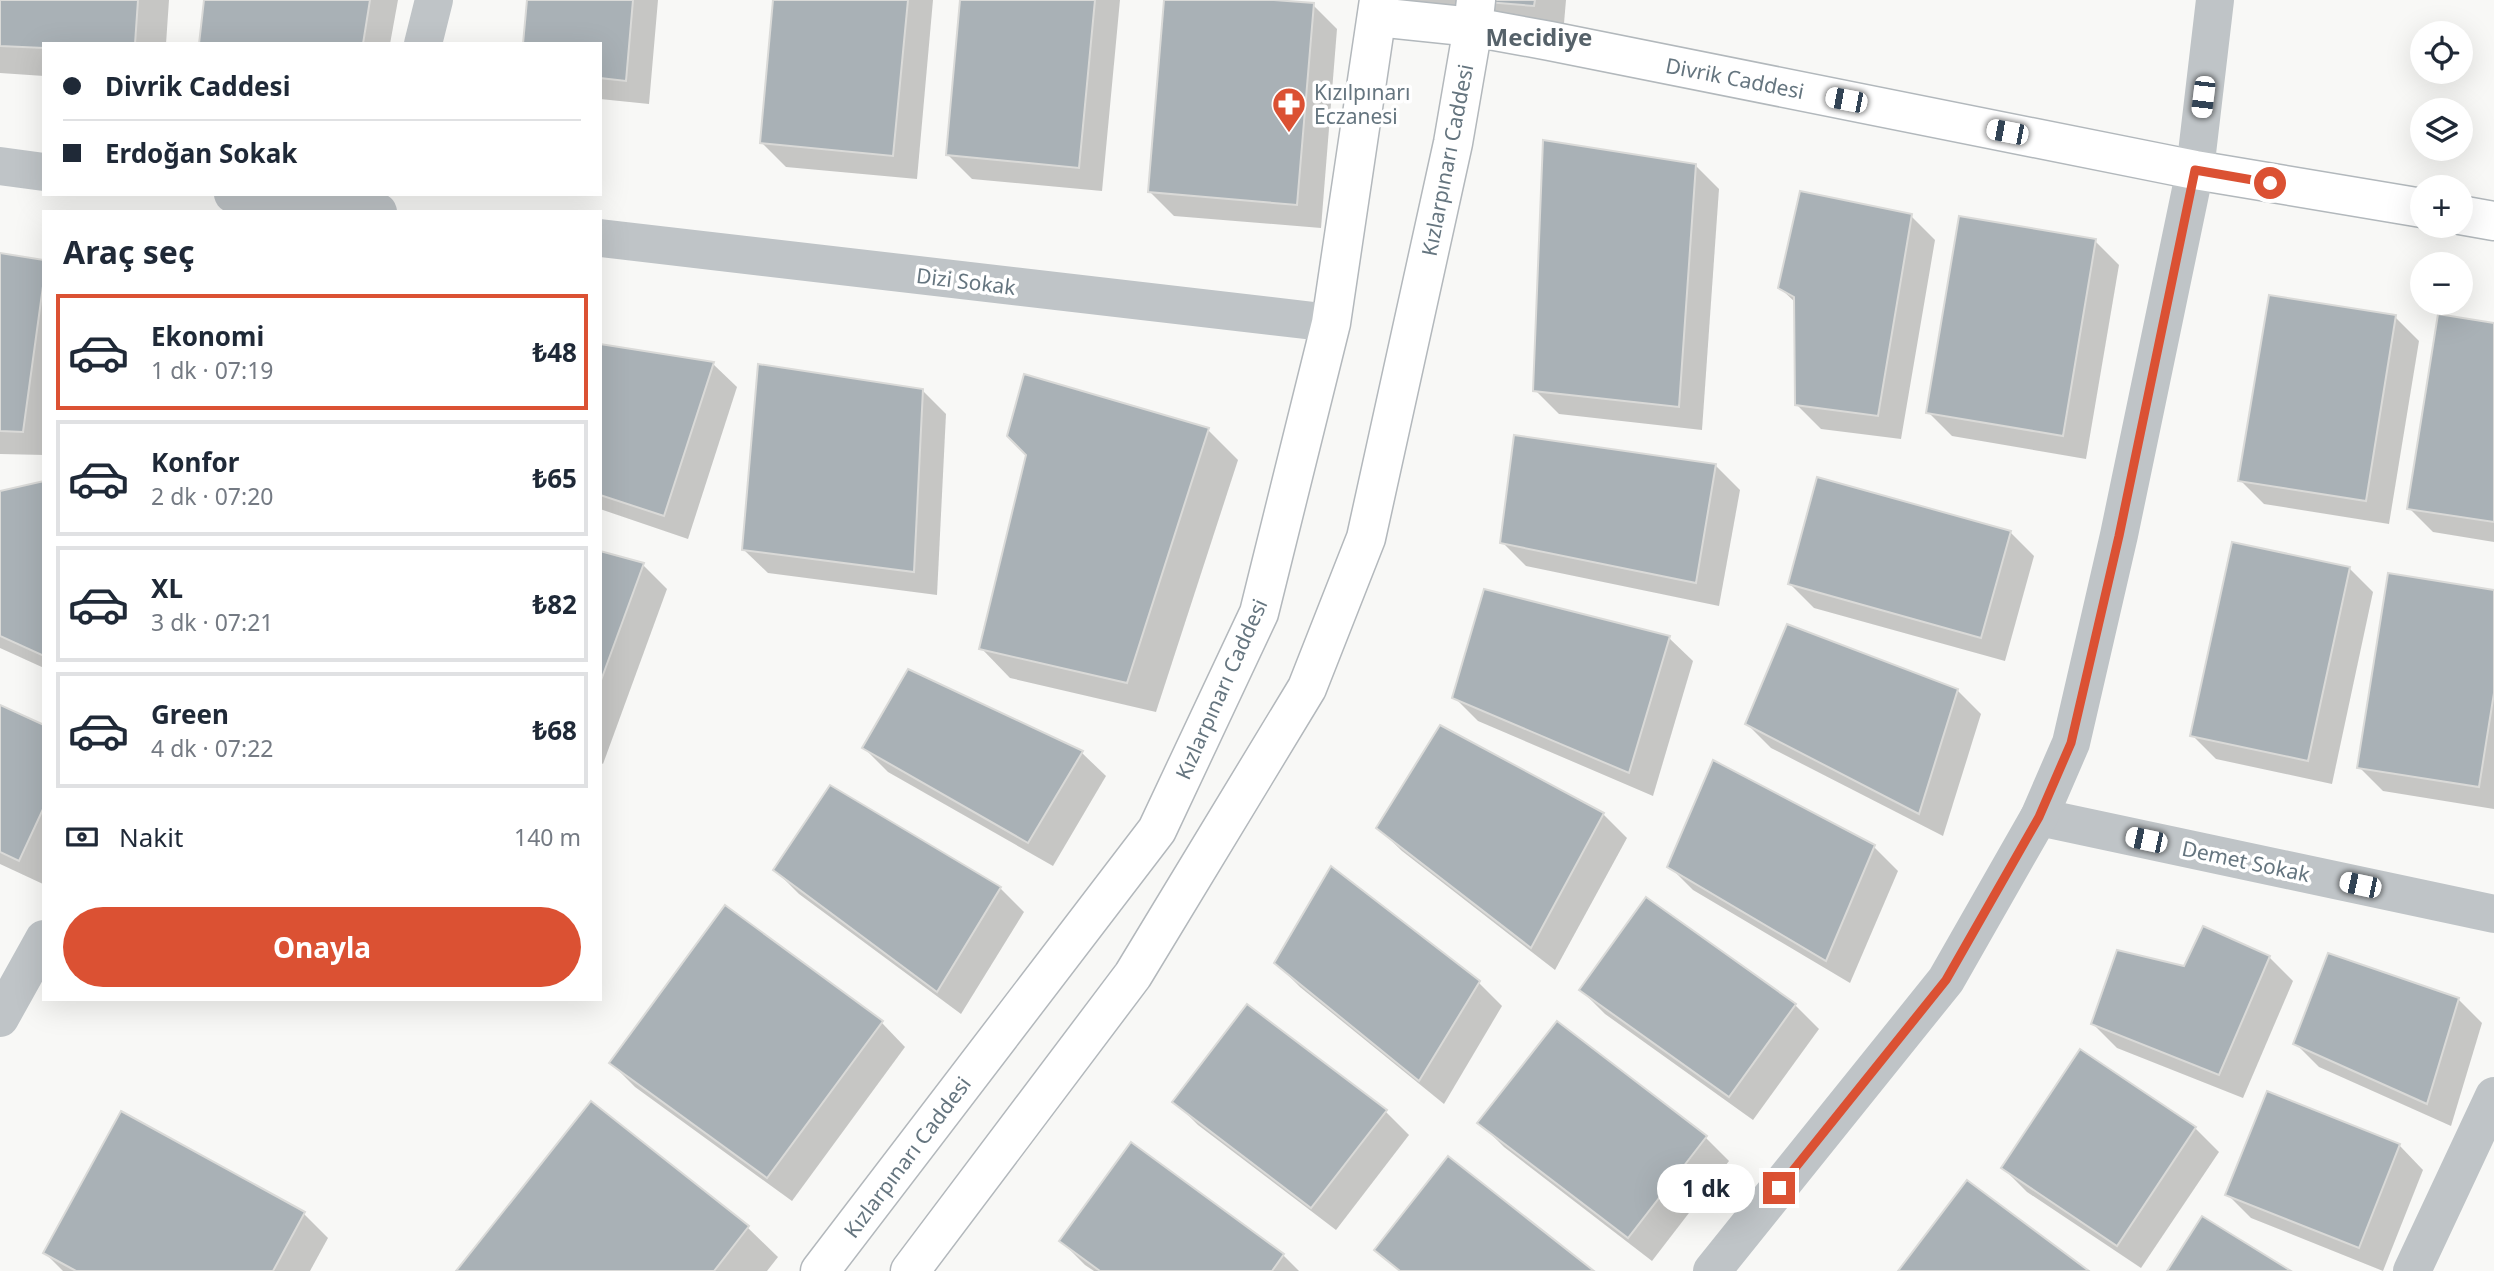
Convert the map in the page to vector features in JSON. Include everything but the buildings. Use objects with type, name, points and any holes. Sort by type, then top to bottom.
[{"type":"main road","name":"Divrik Caddesi","points":[[1378,9],[1474,14],[2195,170],[2410,206]]},
{"type":"main road","name":"Kızlarpınarı Caddesi","points":[[820,1271],[1157,830],[1259,613],[1331,323],[1378,9]]},
{"type":"main road","name":"Kızlarpınarı Caddesi","points":[[910,1271],[1133,975],[1307,688],[1366,538],[1453,144],[1474,14]]},
{"type":"main road","points":[[2473,217],[2494,220]]},
{"type":"street","points":[[424,42],[434,0]]},
{"type":"street","points":[[1712,1271],[1946,980],[2039,817],[2071,743],[2119,536],[2195,170],[2215,0]]},
{"type":"street","points":[[0,166],[42,172]]},
{"type":"street","points":[[249,196],[362,210]]},
{"type":"street","name":"Dizi Sokak","points":[[602,238],[1331,323]]},
{"type":"street","name":"Demet Sokak","points":[[2039,817],[2494,914]]},
{"type":"street","points":[[0,1018],[42,943]]},
{"type":"street","points":[[2412,1271],[2494,1096]]},
{"type":"place","name":"Kızılpınarı Eczanesi","points":[[1289,134]]},
{"type":"district","name":"Mecidiye","points":[[1539,36]]},
{"type":"route","points":[[1779,1188],[1946,980],[2039,817],[2071,743],[2119,536],[2195,170],[2270,183]]}]
